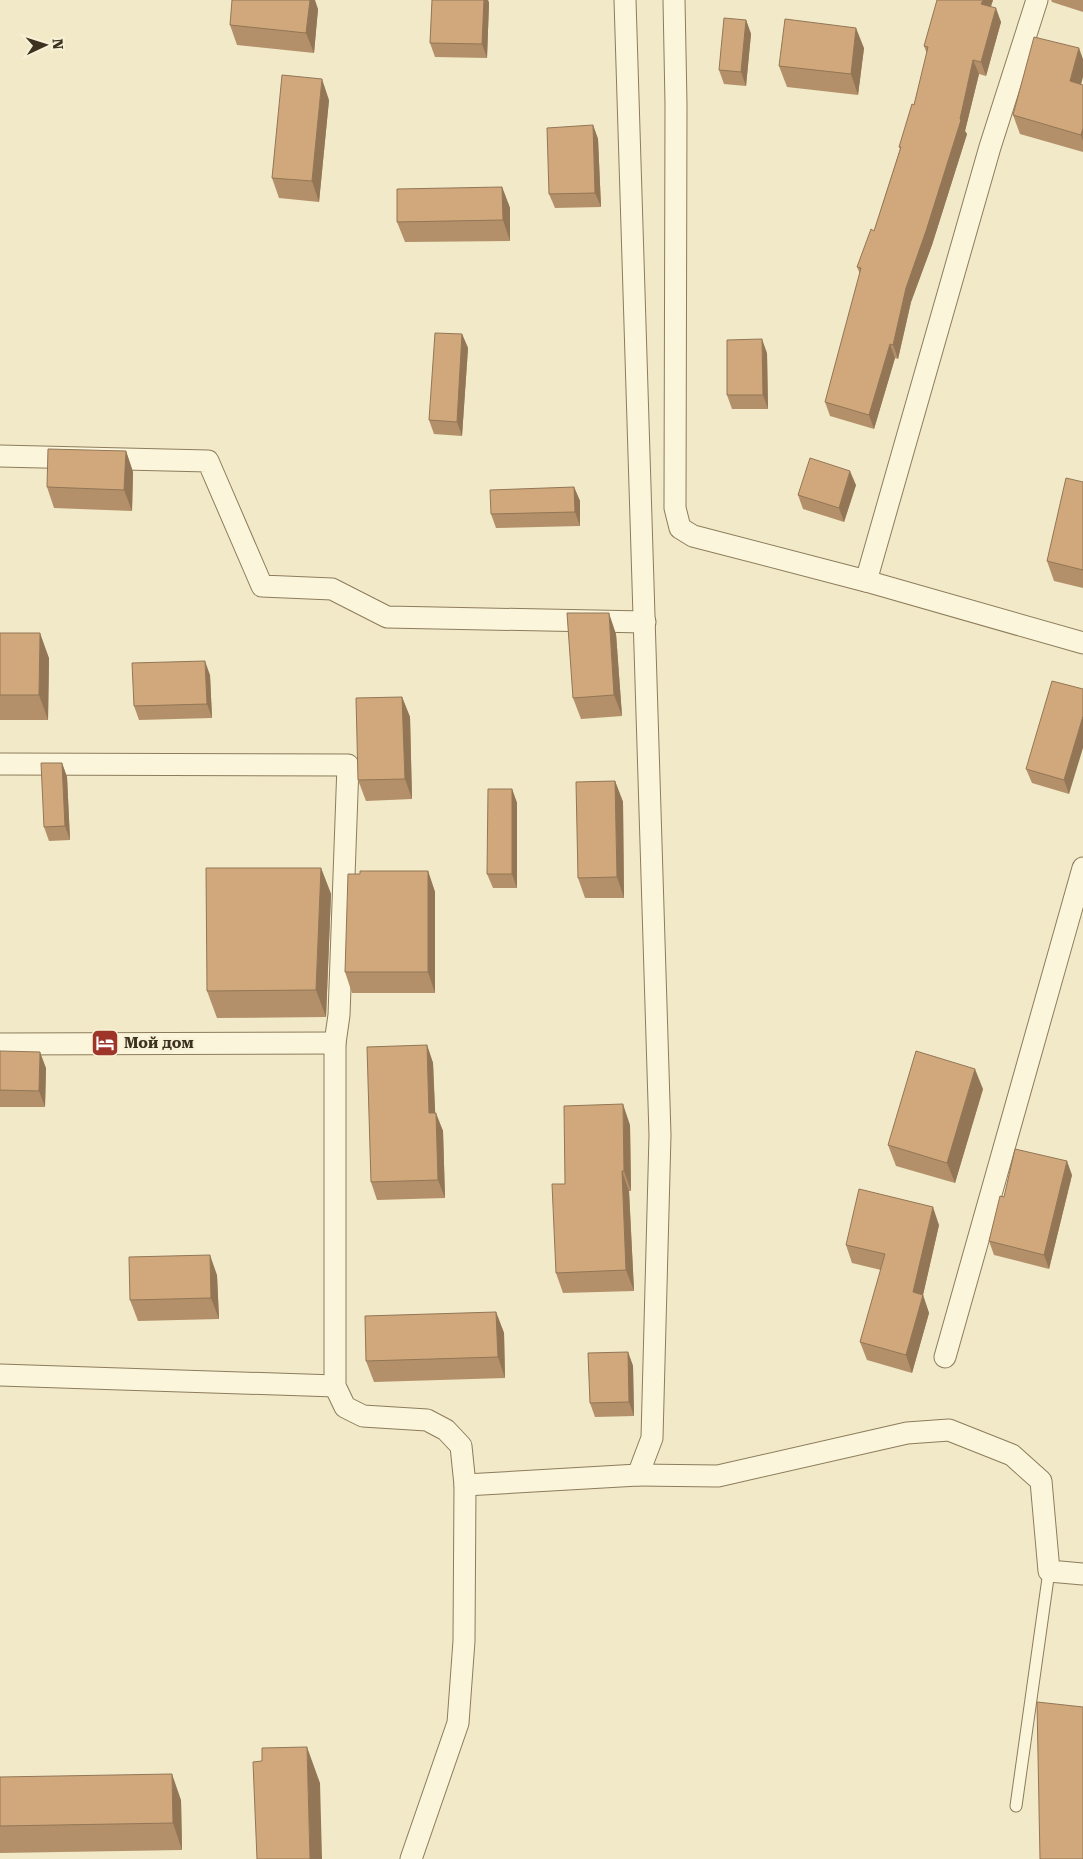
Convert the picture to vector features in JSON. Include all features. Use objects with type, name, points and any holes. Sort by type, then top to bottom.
[{"type":"street","points":[[625,0],[660,1135],[652,1438],[638,1476]]},
{"type":"street","points":[[674,0],[676,104],[676,508],[680,528],[693,536],[866,581],[1083,643]]},
{"type":"street","points":[[866,581],[987,156],[1037,0]]},
{"type":"street","points":[[0,456],[208,461],[262,586],[332,589],[387,617],[645,622]]},
{"type":"street","points":[[0,764],[348,765],[339,1016],[335,1043],[335,1386],[345,1407],[363,1416],[426,1420],[446,1430],[461,1446],[465,1485],[464,1641],[458,1723],[411,1859]]},
{"type":"street","points":[[945,1357],[1083,868]]},
{"type":"street","points":[[0,1044],[335,1043]]},
{"type":"street","points":[[0,1375],[335,1386]]},
{"type":"street","points":[[465,1485],[638,1476],[718,1476],[907,1433],[950,1430],[1012,1455],[1041,1481],[1049,1571],[1083,1574]]},
{"type":"lane","points":[[1016,1806],[1049,1571]]},
{"type":"building","points":[[232,0],[310,0],[306,33],[230,25]]},
{"type":"building","points":[[432,0],[484,0],[482,44],[430,43]]},
{"type":"building","points":[[937,0],[983,0],[981,4],[996,8],[981,62],[973,60],[961,120],[906,288],[893,345],[890,344],[869,415],[825,402],[861,268],[857,267],[871,229],[874,231],[901,147],[899,147],[912,104],[914,105],[928,47],[924,46]]},
{"type":"building","points":[[724,18],[746,20],[741,72],[719,70]]},
{"type":"building","points":[[785,19],[856,28],[851,74],[779,66]]},
{"type":"building","points":[[1034,37],[1079,48],[1070,81],[1083,85],[1083,128],[1081,135],[1013,115]]},
{"type":"building","points":[[282,75],[322,79],[312,181],[272,178]]},
{"type":"building","points":[[593,125],[595,193],[549,194],[547,128]]},
{"type":"building","points":[[502,187],[503,220],[397,222],[397,189]]},
{"type":"building","points":[[435,333],[462,334],[457,422],[429,420]]},
{"type":"building","points":[[762,339],[763,395],[727,395],[727,340]]},
{"type":"building","points":[[48,449],[126,451],[124,490],[47,487]]},
{"type":"building","points":[[810,458],[850,471],[839,508],[798,495]]},
{"type":"building","points":[[1066,478],[1083,482],[1083,570],[1047,561]]},
{"type":"building","points":[[574,487],[575,512],[491,514],[490,490]]},
{"type":"building","points":[[567,613],[609,613],[614,695],[573,698]]},
{"type":"building","points":[[0,633],[40,633],[39,695],[0,695]]},
{"type":"building","points":[[205,661],[207,704],[134,706],[132,663]]},
{"type":"building","points":[[1052,681],[1083,689],[1083,716],[1064,780],[1026,769]]},
{"type":"building","points":[[402,697],[405,779],[358,780],[356,698]]},
{"type":"building","points":[[41,763],[62,763],[65,826],[44,827]]},
{"type":"building","points":[[615,781],[617,877],[578,878],[576,782]]},
{"type":"building","points":[[488,789],[512,789],[512,874],[487,874]]},
{"type":"building","points":[[206,868],[321,868],[316,990],[207,991]]},
{"type":"building","points":[[360,871],[428,871],[428,972],[345,972],[348,874],[360,874]]},
{"type":"building","points":[[427,1045],[429,1113],[436,1113],[438,1180],[371,1182],[367,1047]]},
{"type":"building","points":[[0,1051],[40,1052],[39,1091],[0,1090]]},
{"type":"building","points":[[916,1051],[975,1069],[947,1163],[888,1145]]},
{"type":"building","points":[[623,1104],[624,1171],[622,1171],[626,1270],[556,1273],[552,1184],[565,1184],[564,1106]]},
{"type":"building","points":[[1015,1149],[1067,1161],[1044,1255],[989,1241],[1000,1196],[1004,1197]]},
{"type":"building","points":[[859,1189],[933,1207],[913,1292],[923,1295],[906,1355],[860,1342],[885,1254],[846,1245]]},
{"type":"building","points":[[210,1255],[211,1298],[130,1300],[129,1257]]},
{"type":"building","points":[[496,1312],[498,1357],[366,1361],[365,1316]]},
{"type":"building","points":[[628,1352],[629,1402],[590,1403],[588,1353]]},
{"type":"building","points":[[1037,1702],[1083,1707],[1083,1859],[1040,1859]]},
{"type":"building","points":[[307,1747],[310,1859],[257,1859],[253,1762],[262,1761],[262,1748]]},
{"type":"building","points":[[172,1774],[173,1823],[0,1826],[0,1777]]},
{"type":"place","name":"Мой дом","points":[[105,1043]]}]
